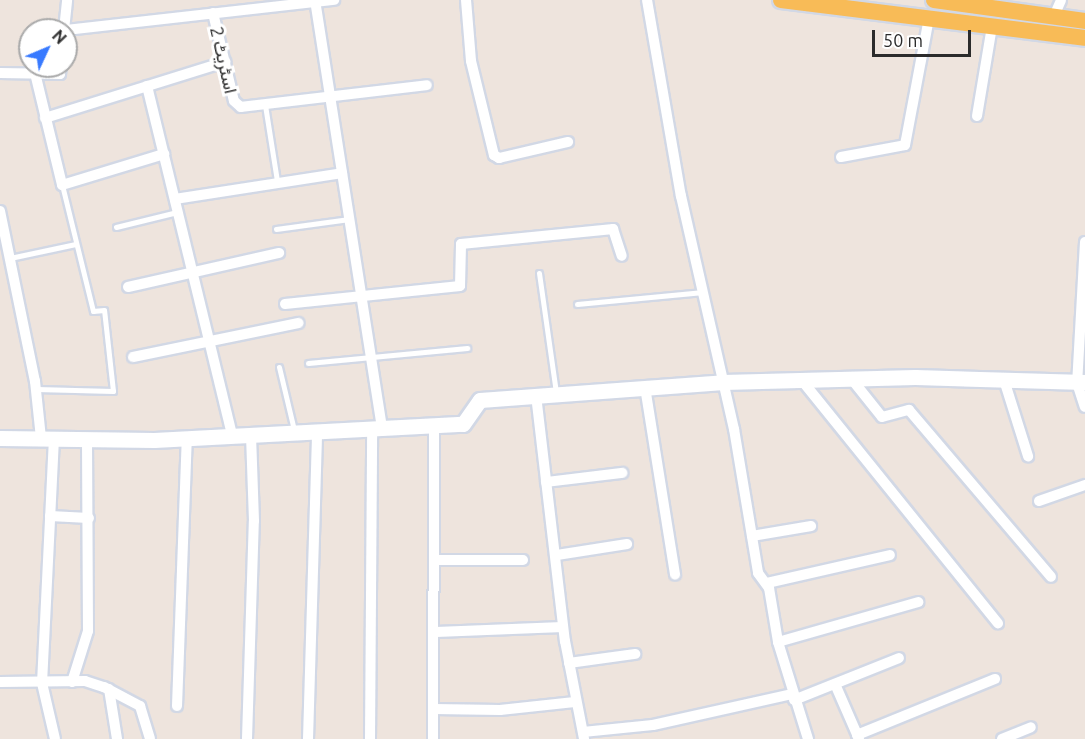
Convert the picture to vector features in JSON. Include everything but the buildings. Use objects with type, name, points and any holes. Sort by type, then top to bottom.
[{"type":"main road","points":[[781,0],[1085,38]]},
{"type":"main road","points":[[943,1],[1041,11],[1085,21]]},
{"type":"main road","points":[[1039,32],[1041,11]]},
{"type":"street","points":[[66,18],[67,0]]},
{"type":"street","points":[[78,29],[334,0]]},
{"type":"street","points":[[466,0],[471,61],[494,155],[499,158],[568,142]]},
{"type":"street","points":[[647,0],[703,292],[723,381],[758,573],[767,583],[778,642],[793,697],[808,739]]},
{"type":"street","points":[[1041,11],[1061,0]]},
{"type":"street","points":[[315,1],[371,359],[377,429],[370,739]]},
{"type":"street","name":"اسٹریٹ 2","points":[[213,14],[237,105],[265,105]]},
{"type":"street","points":[[841,157],[905,145],[929,18]]},
{"type":"street","points":[[977,116],[992,26]]},
{"type":"street","points":[[45,118],[225,62]]},
{"type":"street","points":[[0,73],[18,73]]},
{"type":"street","points":[[36,78],[62,185],[164,154]]},
{"type":"street","points":[[147,86],[232,434]]},
{"type":"street","points":[[265,105],[427,86]]},
{"type":"street","points":[[175,199],[277,181],[342,173]]},
{"type":"street","points":[[0,211],[47,438],[50,516],[42,683],[55,739]]},
{"type":"street","points":[[285,304],[460,286],[461,244],[613,229],[622,256]]},
{"type":"street","points":[[1085,242],[1081,383],[1085,407]]},
{"type":"street","points":[[128,287],[279,253]]},
{"type":"street","points":[[133,357],[299,323]]},
{"type":"street","points":[[0,438],[187,438],[463,424],[480,400],[723,381],[804,383],[850,377],[1005,383],[1081,383]]},
{"type":"street","points":[[850,377],[882,417],[909,410],[1051,578]]},
{"type":"street","points":[[804,383],[998,623]]},
{"type":"street","points":[[1005,383],[1028,456]]},
{"type":"street","points":[[645,387],[675,575]]},
{"type":"street","points":[[536,395],[557,555],[563,627],[575,702],[584,736],[653,725],[793,697],[835,684],[899,658]]},
{"type":"street","points":[[433,739],[436,632],[434,425]]},
{"type":"street","points":[[308,739],[317,432]]},
{"type":"street","points":[[248,739],[254,521],[251,433]]},
{"type":"street","points":[[177,706],[187,438]]},
{"type":"street","points":[[72,682],[88,631],[87,439]]},
{"type":"street","points":[[546,482],[622,473]]},
{"type":"street","points":[[1039,501],[1085,485]]},
{"type":"street","points":[[50,516],[89,518]]},
{"type":"street","points":[[752,536],[811,526]]},
{"type":"street","points":[[557,555],[627,544]]},
{"type":"street","points":[[767,583],[890,555]]},
{"type":"street","points":[[435,560],[523,560]]},
{"type":"street","points":[[778,642],[918,602]]},
{"type":"street","points":[[436,632],[563,627]]},
{"type":"street","points":[[569,663],[636,654]]},
{"type":"street","points":[[835,684],[858,737],[994,679]]},
{"type":"street","points":[[0,682],[72,682],[109,689],[140,706],[150,739]]},
{"type":"street","points":[[109,689],[117,739]]},
{"type":"street","points":[[434,709],[500,710],[575,702]]},
{"type":"street","points":[[1002,739],[1031,727]]},
{"type":"lane","points":[[265,105],[277,181]]},
{"type":"lane","points":[[36,389],[113,391],[104,310],[93,311],[62,185]]},
{"type":"lane","points":[[116,227],[178,212]]},
{"type":"lane","points":[[276,229],[349,219]]},
{"type":"lane","points":[[10,258],[76,244]]},
{"type":"lane","points":[[539,273],[556,394]]},
{"type":"lane","points":[[577,304],[703,292]]},
{"type":"lane","points":[[308,363],[371,359],[467,348]]},
{"type":"lane","points":[[279,367],[294,432]]}]
